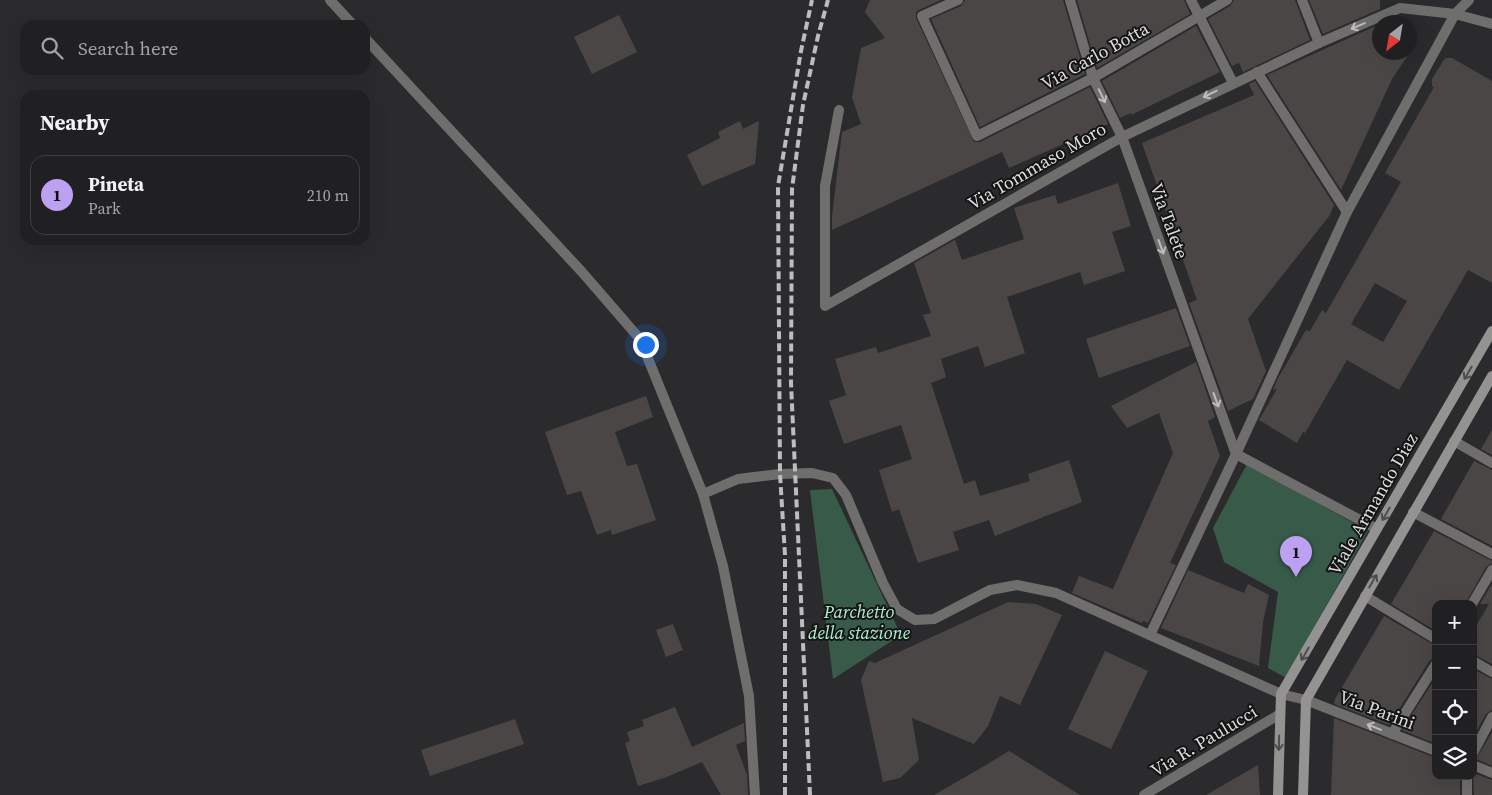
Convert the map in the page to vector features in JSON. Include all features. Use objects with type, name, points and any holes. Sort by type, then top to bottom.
[{"type":"main road","name":"Viale Armando Diaz","points":[[1281,694],[1492,331]]},
{"type":"main road","points":[[1303,795],[1306,700],[1492,376]]},
{"type":"main road","points":[[1278,795],[1281,694]]},
{"type":"street","points":[[330,0],[348,20]]},
{"type":"street","name":"Via Carlo Botta","points":[[958,0],[922,16],[977,136],[1093,78],[1227,0]]},
{"type":"street","name":"Via Talete","points":[[1070,0],[1093,78],[1122,137],[1236,454]]},
{"type":"street","points":[[1191,0],[1233,83]]},
{"type":"street","points":[[1302,0],[1319,42]]},
{"type":"street","points":[[1150,635],[1236,454],[1347,212],[1455,14],[1469,0]]},
{"type":"street","name":"Via Tommaso Moro","points":[[839,110],[825,186],[824,306],[1122,137],[1398,4],[1455,14],[1492,24]]},
{"type":"street","points":[[370,43],[555,243],[640,339],[703,494],[723,566],[749,696],[755,795]]},
{"type":"street","points":[[1257,72],[1347,212]]},
{"type":"street","points":[[1454,441],[1492,463]]},
{"type":"street","points":[[1236,454],[1377,529]]},
{"type":"street","name":"Via Parini","points":[[703,494],[738,479],[812,473],[833,478],[846,495],[897,609],[915,620],[934,619],[990,590],[1017,585],[1056,593],[1281,694],[1306,700],[1432,749]]},
{"type":"street","points":[[1413,512],[1492,554]]},
{"type":"street","points":[[1474,600],[1492,570]]},
{"type":"street","points":[[1364,596],[1432,637]]},
{"type":"street","points":[[1477,663],[1492,672]]},
{"type":"street","points":[[1392,734],[1432,670]]},
{"type":"street","name":"Via R. Paulucci","points":[[1144,795],[1280,714]]},
{"type":"street","points":[[1477,745],[1492,717]]},
{"type":"street","points":[[1477,767],[1492,773]]},
{"type":"street","points":[[1467,780],[1467,795]]},
{"type":"green space","points":[[1247,464],[1368,531],[1286,678],[1268,668],[1278,592],[1224,562],[1213,528]]},
{"type":"green space","name":"Parchetto della stazione","points":[[832,489],[901,635],[833,679],[810,490]]},
{"type":"building","points":[[870,0],[941,0],[916,12],[916,18],[974,142],[980,142],[1090,87],[1108,124],[1009,168],[1002,152],[832,230],[842,132],[861,124],[852,97],[861,48],[885,38],[865,12]]},
{"type":"building","points":[[965,0],[1063,0],[1085,74],[980,127],[931,19],[961,6]]},
{"type":"building","points":[[1077,0],[1184,0],[1190,14],[1097,68]]},
{"type":"building","points":[[1234,0],[1295,0],[1310,40],[1243,72],[1239,63],[1232,66],[1208,19],[1230,6]]},
{"type":"building","points":[[1309,0],[1380,0],[1380,9],[1323,34]]},
{"type":"building","points":[[619,15],[637,52],[592,74],[574,37]]},
{"type":"building","points":[[1196,26],[1220,72],[1131,115],[1131,113],[1120,118],[1102,81]]},
{"type":"building","points":[[1372,28],[1372,60],[1405,60],[1392,79],[1341,190],[1267,75]]},
{"type":"building","points":[[1445,58],[1452,58],[1492,81],[1492,283],[1468,270],[1399,390],[1347,360],[1305,433],[1303,432],[1297,443],[1259,420],[1277,389],[1273,390],[1277,380],[1306,330],[1310,331],[1322,310],[1326,313],[1401,182],[1385,173],[1434,87],[1432,86],[1432,79]],"holes":[[[1375,283],[1407,301],[1383,342],[1351,324]]]},
{"type":"building","points":[[1255,81],[1334,205],[1330,215],[1248,319],[1266,371],[1253,399],[1228,411],[1189,303],[1197,300],[1142,143],[1254,95],[1249,84]]},
{"type":"building","points":[[740,121],[743,129],[759,121],[755,164],[702,186],[687,155],[720,138],[718,132]]},
{"type":"building","points":[[1118,183],[1131,226],[1112,232],[1125,271],[1084,285],[1080,272],[1007,297],[1025,353],[985,367],[978,346],[941,359],[946,377],[931,383],[964,484],[975,480],[980,496],[1030,481],[1028,474],[1069,460],[1082,502],[995,536],[989,520],[953,532],[959,550],[918,563],[899,509],[892,512],[879,470],[912,459],[901,425],[844,444],[829,401],[846,395],[835,359],[876,347],[878,353],[931,336],[923,315],[931,313],[914,263],[955,240],[962,260],[1024,239],[1014,208],[1055,195],[1058,204]]},
{"type":"building","points":[[1176,308],[1190,346],[1099,378],[1086,339]]},
{"type":"building","points":[[1196,362],[1215,417],[1208,421],[1220,456],[1170,563],[1176,565],[1148,623],[1143,621],[1142,623],[1072,593],[1079,576],[1113,589],[1173,453],[1159,413],[1127,428],[1111,406]]},
{"type":"building","points":[[646,396],[653,417],[615,432],[627,466],[637,464],[656,520],[612,535],[611,530],[597,535],[581,491],[567,495],[545,432]]},
{"type":"building","points":[[1492,430],[1492,455],[1481,449]]},
{"type":"building","points":[[1474,461],[1492,470],[1492,546],[1441,519]]},
{"type":"building","points":[[1434,531],[1492,561],[1486,567],[1467,600],[1432,600],[1432,629],[1391,604]]},
{"type":"building","points":[[1188,570],[1244,593],[1248,584],[1269,595],[1263,622],[1259,666],[1161,628]]},
{"type":"building","points":[[1492,584],[1492,664],[1477,656],[1477,624],[1489,604],[1480,604]]},
{"type":"building","points":[[1008,602],[1036,604],[1062,615],[1020,705],[1000,696],[988,726],[974,744],[912,718],[919,760],[900,778],[883,782],[861,680],[869,661],[875,663]]},
{"type":"building","points":[[1384,616],[1432,644],[1432,659],[1389,725],[1334,704],[1335,699]]},
{"type":"building","points":[[673,624],[683,650],[666,657],[656,630]]},
{"type":"building","points":[[1105,651],[1148,671],[1111,749],[1068,729]]},
{"type":"building","points":[[1477,671],[1492,679],[1492,710],[1486,714],[1477,731]]},
{"type":"building","points":[[1432,683],[1432,742],[1402,730]]},
{"type":"building","points":[[675,707],[692,747],[744,723],[745,741],[736,745],[747,775],[748,795],[721,795],[702,762],[664,778],[638,786],[625,743],[630,741],[627,732],[644,726],[642,720]]},
{"type":"building","points":[[1334,718],[1432,756],[1432,780],[1460,780],[1460,795],[1331,795]]},
{"type":"building","points":[[515,719],[524,744],[430,776],[421,750]]},
{"type":"building","points":[[1492,732],[1492,766],[1477,759]]},
{"type":"building","points":[[1009,751],[1080,795],[934,795],[986,765]]},
{"type":"building","points":[[1258,765],[1260,795],[1206,795]]},
{"type":"building","points":[[1477,774],[1492,780],[1492,795],[1474,795],[1473,780],[1477,780]]},
{"type":"railway","points":[[785,795],[785,555],[780,474],[778,186],[801,51],[812,0]]},
{"type":"railway","points":[[810,795],[791,383],[792,189],[803,105],[828,0]]},
{"type":"place","name":"Pineta","points":[[1296,577]]}]
